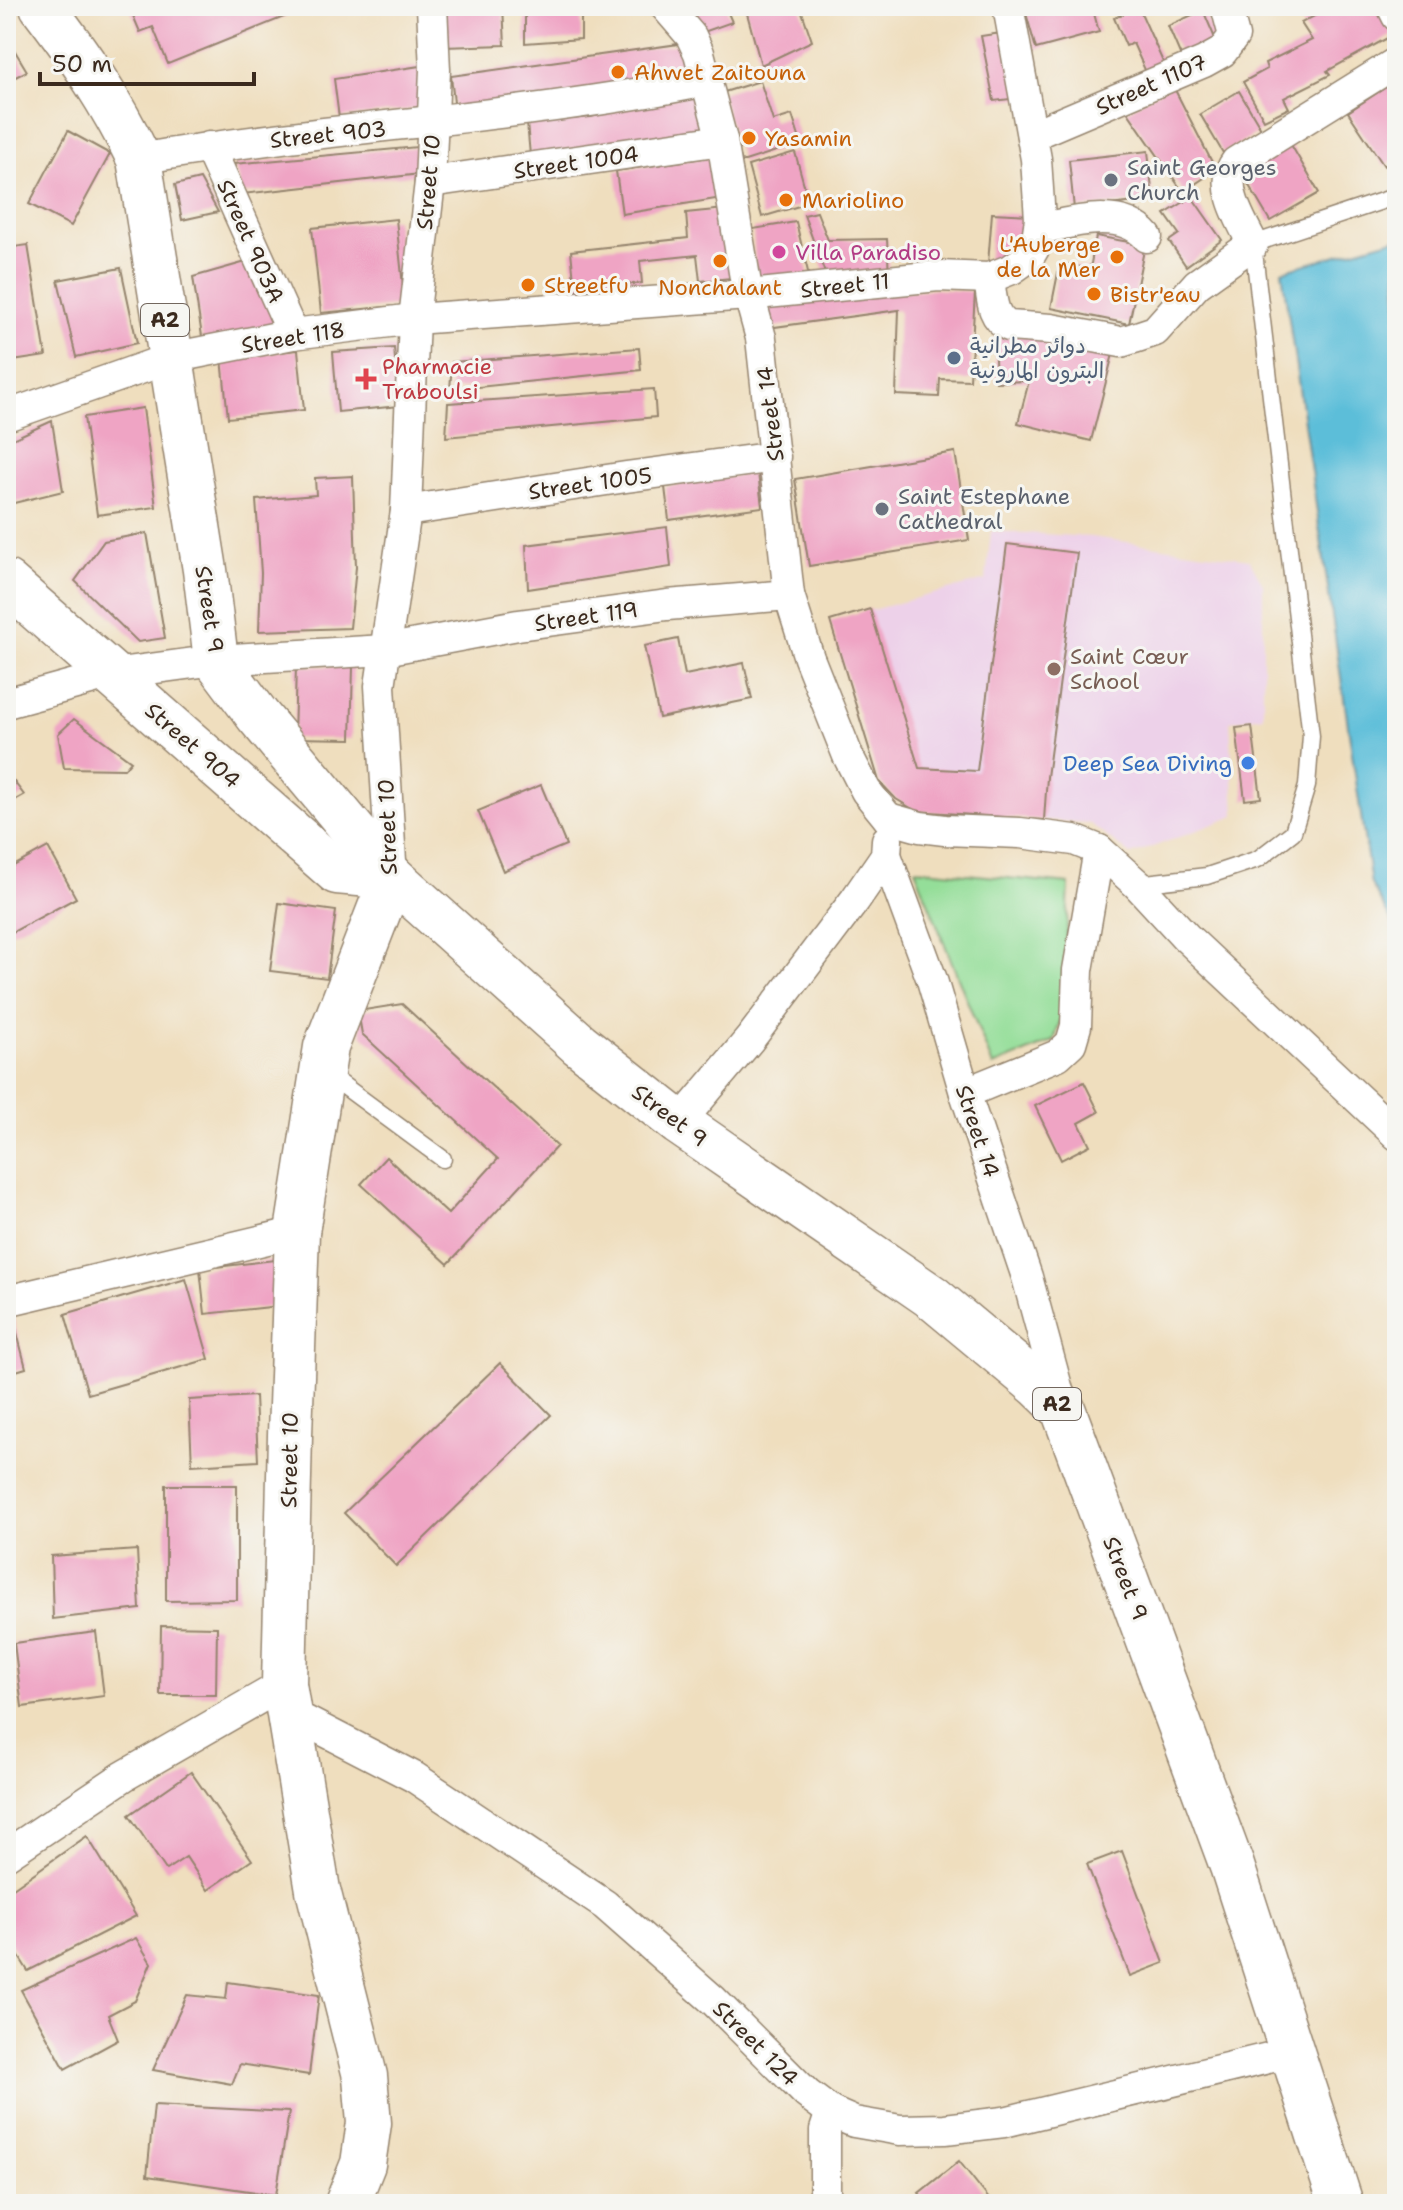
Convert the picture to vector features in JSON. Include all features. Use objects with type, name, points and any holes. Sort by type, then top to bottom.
[{"type":"main road","name":"Street 9","points":[[42,6],[83,58],[118,115],[139,159],[216,660],[267,727],[392,877],[579,1044],[679,1123],[932,1297],[1063,1409],[1213,1812],[1341,2204]]},
{"type":"main road","name":"Street 904","points":[[6,582],[337,872],[392,877]]},
{"type":"main road","name":"Street 10","points":[[347,2204],[363,2164],[369,2123],[365,2076],[318,1890],[286,1698],[297,1232],[326,1047],[392,877]]},
{"type":"street","name":"Street 10","points":[[392,877],[380,686],[406,511],[414,319],[430,182],[435,70],[432,6]]},
{"type":"street","name":"Street 14","points":[[665,6],[691,36],[699,53],[722,140],[748,295],[761,338],[789,595],[809,658],[848,756],[866,791],[888,818]]},
{"type":"street","points":[[1008,6],[1032,135],[1040,224],[1036,245],[1029,257],[1012,269],[989,278],[994,310],[1003,323],[1020,328],[1051,329],[1121,342],[1155,331],[1197,284],[1253,244],[1239,218],[1228,179],[1236,162],[1397,63]]},
{"type":"street","name":"Street 1107","points":[[1032,135],[1139,92],[1222,52],[1234,36],[1226,6]]},
{"type":"street","points":[[1392,6],[1397,16]]},
{"type":"street","name":"Street 903","points":[[139,159],[209,147],[582,104],[706,81]]},
{"type":"street","name":"Street 1004","points":[[430,182],[722,140]]},
{"type":"street","name":"Street 903A","points":[[209,147],[293,334]]},
{"type":"street","points":[[1040,224],[1087,219],[1115,221],[1139,228],[1147,237]]},
{"type":"street","name":"Street 11","points":[[414,319],[748,295],[938,276],[989,278]]},
{"type":"street","name":"Street 118","points":[[6,416],[171,358],[293,334],[414,319]]},
{"type":"street","name":"Street 1005","points":[[406,511],[775,457]]},
{"type":"street","name":"Street 119","points":[[6,703],[112,674],[216,660],[385,650],[518,625],[667,605],[789,595]]},
{"type":"street","points":[[679,1123],[750,1039],[886,855],[888,818],[932,828],[1020,833],[1074,840],[1099,850],[1137,884],[1186,937],[1397,1135]]},
{"type":"street","points":[[965,1093],[1058,1055],[1071,1043],[1076,1026],[1078,970],[1099,850]]},
{"type":"street","name":"Street 14","points":[[886,855],[932,980],[965,1093],[1027,1277],[1063,1409]]},
{"type":"street","points":[[6,1301],[297,1232]]},
{"type":"street","points":[[6,1855],[124,1776],[286,1698]]},
{"type":"street","name":"Street 124","points":[[286,1698],[414,1777],[605,1905],[713,2000],[807,2094],[831,2112],[854,2122],[900,2130],[974,2125],[1058,2110],[1293,2052]]},
{"type":"street","points":[[825,2204],[825,2130],[831,2112]]},
{"type":"lane","points":[[1137,884],[1207,876],[1258,859],[1293,832],[1307,786],[1311,736],[1253,244],[1397,196]]},
{"type":"lane","points":[[323,1070],[443,1159]]},
{"type":"shaded area","name":"Saint Cœur School","points":[[991,531],[1091,537],[1249,559],[1263,584],[1263,716],[1230,721],[1235,816],[1131,855],[1089,823],[916,811],[830,621],[986,580]]},
{"type":"green space","points":[[915,869],[1069,884],[1063,1011],[1054,1041],[993,1066]]},
{"type":"water","points":[[1397,238],[1397,931],[1371,884],[1282,271]]},
{"type":"building","points":[[129,6],[311,6],[168,64],[153,27],[140,32]]},
{"type":"building","points":[[442,6],[503,6],[505,45],[443,47]]},
{"type":"building","points":[[581,6],[581,39],[525,43],[525,7]]},
{"type":"building","points":[[686,6],[725,6],[732,22],[698,34]]},
{"type":"building","points":[[745,6],[800,6],[812,41],[761,65]]},
{"type":"building","points":[[1024,6],[1092,6],[1099,32],[1036,49]]},
{"type":"building","points":[[1119,6],[1138,6],[1167,71],[1149,79],[1133,43],[1126,46],[1114,18],[1123,14]]},
{"type":"building","points":[[1333,6],[1377,6],[1393,35],[1327,71],[1330,75],[1284,98],[1289,108],[1264,120],[1243,82],[1267,69],[1265,63],[1312,40],[1301,23]]},
{"type":"building","points":[[1203,10],[1217,43],[1183,61],[1168,26]]},
{"type":"building","points":[[1008,32],[1019,98],[994,101],[981,36]]},
{"type":"building","points":[[6,36],[27,71],[6,82]]},
{"type":"building","points":[[686,43],[692,80],[455,111],[451,76]]},
{"type":"building","points":[[420,66],[422,108],[339,118],[334,79]]},
{"type":"building","points":[[1397,80],[1397,158],[1384,166],[1348,112]]},
{"type":"building","points":[[760,81],[773,121],[792,115],[801,143],[742,162],[721,93]]},
{"type":"building","points":[[1172,84],[1216,170],[1183,192],[1127,111]]},
{"type":"building","points":[[1239,91],[1262,130],[1223,153],[1200,114]]},
{"type":"building","points":[[698,92],[709,130],[530,155],[527,123],[591,117]]},
{"type":"building","points":[[68,131],[110,154],[71,226],[29,204]]},
{"type":"building","points":[[1290,143],[1319,193],[1270,221],[1241,172]]},
{"type":"building","points":[[417,147],[420,174],[242,194],[234,164]]},
{"type":"building","name":"Saint Georges Church","points":[[1148,151],[1153,200],[1074,209],[1069,160]]},
{"type":"building","points":[[795,152],[809,203],[762,217],[748,166]]},
{"type":"building","points":[[716,156],[722,198],[622,214],[616,171]]},
{"type":"building","points":[[200,179],[218,212],[182,220],[175,185]]},
{"type":"building","points":[[1192,197],[1222,240],[1186,266],[1169,241],[1179,234],[1165,214]]},
{"type":"building","points":[[725,209],[732,278],[700,281],[697,255],[640,261],[642,283],[575,290],[571,251],[688,238],[686,213]]},
{"type":"building","points":[[817,212],[828,240],[887,239],[889,275],[826,276],[804,215]]},
{"type":"building","points":[[992,213],[1030,215],[1028,247],[1016,246],[1015,260],[988,264]]},
{"type":"building","points":[[396,219],[405,305],[321,313],[312,228]]},
{"type":"building","name":"Villa Paradiso","points":[[796,222],[809,276],[756,286],[753,229]]},
{"type":"building","name":"Bistr'eau","points":[[1096,236],[1145,245],[1129,324],[1051,308],[1060,263],[1090,269]]},
{"type":"building","points":[[28,245],[46,356],[6,362],[6,248]]},
{"type":"building","points":[[246,262],[278,328],[203,343],[193,277]]},
{"type":"building","points":[[121,268],[137,343],[76,357],[58,280]]},
{"type":"building","points":[[935,289],[975,292],[970,380],[940,379],[939,397],[896,395],[899,310],[767,328],[766,302]]},
{"type":"building","points":[[1048,334],[1114,350],[1091,441],[1018,423],[1029,381],[996,382],[994,337]]},
{"type":"building","name":"Pharmacie Traboulsi","points":[[394,348],[399,406],[338,412],[333,352]]},
{"type":"building","points":[[639,348],[641,370],[450,390],[452,362]]},
{"type":"building","points":[[298,350],[304,410],[228,418],[222,358]]},
{"type":"building","points":[[654,389],[656,417],[446,437],[448,403]]},
{"type":"building","points":[[143,408],[156,507],[97,515],[84,417]]},
{"type":"building","points":[[52,421],[63,491],[6,505],[6,442]]},
{"type":"building","name":"Saint Estephane Cathedral","points":[[955,452],[969,540],[809,566],[795,479]]},
{"type":"building","points":[[758,473],[762,507],[669,520],[665,487]]},
{"type":"building","points":[[353,476],[356,567],[350,628],[259,631],[261,573],[256,500],[316,495],[315,478]]},
{"type":"building","points":[[667,527],[671,567],[528,589],[526,545]]},
{"type":"building","points":[[147,533],[165,638],[138,642],[75,581],[104,541]]},
{"type":"building","points":[[1007,544],[1077,553],[1044,820],[916,811],[896,799],[879,781],[830,621],[870,609],[919,768],[977,771]]},
{"type":"building","points":[[678,639],[685,675],[744,663],[752,699],[659,718],[644,646]]},
{"type":"building","points":[[296,666],[353,667],[351,739],[294,738]]},
{"type":"building","points":[[74,719],[131,761],[124,769],[64,768],[58,734]]},
{"type":"building","name":"Deep Sea Diving","points":[[1252,726],[1261,798],[1245,800],[1236,728]]},
{"type":"building","points":[[6,771],[24,795],[6,805]]},
{"type":"building","points":[[541,785],[566,845],[503,871],[478,811]]},
{"type":"building","points":[[48,847],[76,898],[13,932],[6,918],[6,870]]},
{"type":"building","points":[[279,903],[336,911],[327,978],[270,971]]},
{"type":"building","points":[[402,1004],[557,1146],[448,1264],[361,1184],[386,1157],[448,1214],[498,1159],[362,1034],[358,1011]]},
{"type":"building","points":[[1084,1082],[1099,1112],[1079,1123],[1090,1145],[1061,1160],[1035,1106]]},
{"type":"building","points":[[283,1259],[288,1305],[205,1314],[200,1269]]},
{"type":"building","points":[[186,1279],[209,1359],[88,1394],[65,1314]]},
{"type":"building","points":[[12,1313],[26,1368],[6,1374],[6,1315]]},
{"type":"building","points":[[500,1363],[551,1415],[396,1566],[344,1513]]},
{"type":"building","points":[[255,1396],[258,1461],[192,1465],[189,1400]]},
{"type":"building","points":[[166,1485],[237,1485],[237,1600],[166,1601]]},
{"type":"building","points":[[137,1550],[140,1609],[53,1619],[51,1556]]},
{"type":"building","points":[[161,1626],[217,1627],[216,1695],[160,1695]]},
{"type":"building","points":[[96,1632],[104,1696],[22,1707],[14,1643]]},
{"type":"building","points":[[191,1772],[252,1860],[208,1890],[186,1857],[166,1870],[129,1815]]},
{"type":"building","points":[[87,1836],[136,1916],[28,1971],[6,1936],[6,1893]]},
{"type":"building","points":[[1122,1851],[1164,1963],[1130,1976],[1087,1864]]},
{"type":"building","points":[[136,1938],[151,1963],[135,2001],[108,2015],[118,2040],[65,2069],[21,1990]]},
{"type":"building","points":[[228,1982],[319,1995],[309,2075],[240,2064],[232,2084],[153,2070],[187,1995],[226,1999]]},
{"type":"building","points":[[154,2105],[289,2112],[276,2195],[147,2176]]},
{"type":"building","points":[[959,2161],[993,2204],[928,2204],[919,2193]]},
{"type":"place","name":"Ahwet Zaitouna","points":[[618,72]]},
{"type":"place","name":"Yasamin","points":[[749,138]]},
{"type":"place","name":"Saint Georges Church","points":[[1111,180]]},
{"type":"place","name":"Mariolino","points":[[786,200]]},
{"type":"place","name":"Villa Paradiso","points":[[779,252]]},
{"type":"place","name":"L'Auberge de la Mer","points":[[1117,257]]},
{"type":"place","name":"Nonchalant","points":[[720,261]]},
{"type":"place","name":"Streetfu","points":[[528,285]]},
{"type":"place","name":"Bistr'eau","points":[[1094,294]]},
{"type":"place","name":"دوائر مطرانية البترون المارونية","points":[[954,358]]},
{"type":"place","name":"Pharmacie Traboulsi","points":[[366,379]]},
{"type":"place","name":"Saint Estephane Cathedral","points":[[882,509]]},
{"type":"place","name":"Saint Cœur School","points":[[1054,669]]},
{"type":"place","name":"Deep Sea Diving","points":[[1248,763]]}]
